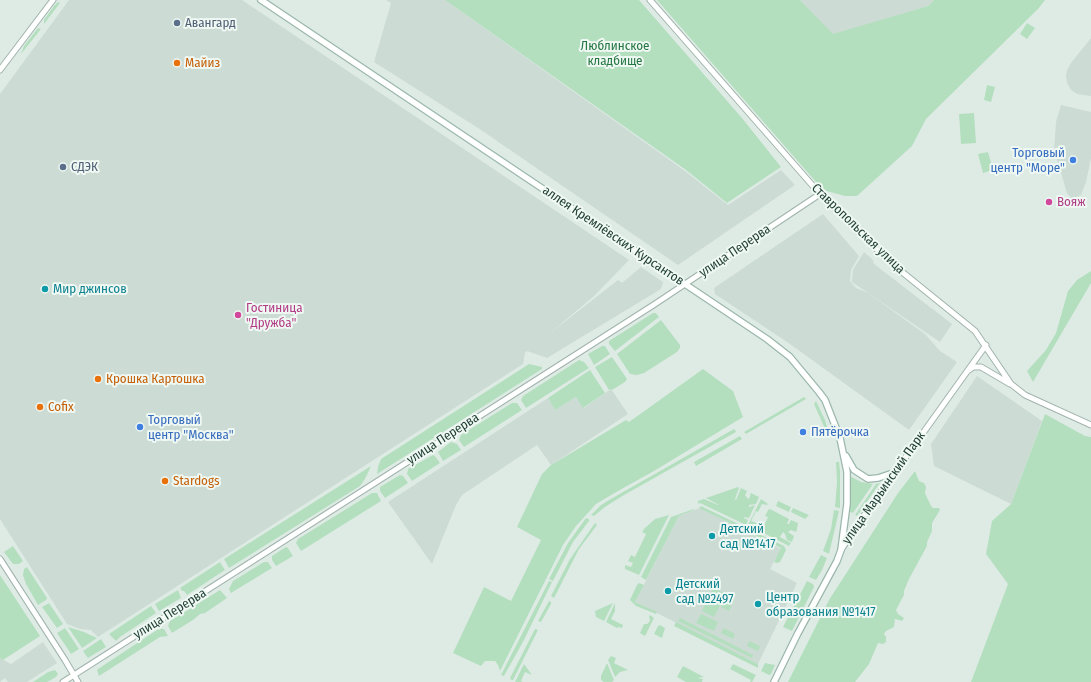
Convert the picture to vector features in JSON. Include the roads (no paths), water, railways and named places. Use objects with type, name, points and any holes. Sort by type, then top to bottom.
[{"type":"main road","name":"аллея Кремлёвских Курсантов","points":[[261,0],[685,284],[708,301],[767,339],[790,357],[808,377],[825,400],[840,438],[847,472],[847,504],[841,550]]},
{"type":"main road","points":[[843,450],[854,470],[868,479],[878,478],[896,472]]},
{"type":"main road","name":"улица Марьинский Парк","points":[[774,682],[797,635],[837,561],[841,550]]},
{"type":"street","points":[[0,70],[53,0]]},
{"type":"street","name":"Ставропольская улица","points":[[650,0],[820,194],[877,251],[904,275],[976,331],[1011,384],[1025,395],[1091,425]]},
{"type":"street","name":"улица Перерва","points":[[63,682],[685,284],[820,194]]},
{"type":"street","name":"улица Марьинский Парк","points":[[841,550],[986,345]]},
{"type":"street","points":[[967,371],[973,367],[981,367],[1011,384]]},
{"type":"street","points":[[0,559],[78,682]]},
{"type":"place","name":"Авангард","points":[[177,23]]},
{"type":"place","name":"Майиз","points":[[177,63]]},
{"type":"place","name":"Торговый центр \"Море\"","points":[[1073,160]]},
{"type":"place","name":"СДЭК","points":[[63,167]]},
{"type":"place","name":"Вояж","points":[[1049,202]]},
{"type":"place","name":"Мир джинсов","points":[[45,289]]},
{"type":"place","name":"Гостиница \"Дружба\"","points":[[238,315]]},
{"type":"place","name":"Крошка Картошка","points":[[98,379]]},
{"type":"place","name":"Cofix","points":[[40,407]]},
{"type":"place","name":"Торговый центр \"Москва\"","points":[[140,427]]},
{"type":"place","name":"Пятёрочка","points":[[803,432]]},
{"type":"place","name":"Stardogs","points":[[165,481]]},
{"type":"place","name":"Детский сад №1417","points":[[712,536]]},
{"type":"place","name":"Детский сад №2497","points":[[668,591]]},
{"type":"place","name":"Центр образования №1417","points":[[758,604]]},
{"type":"park label","name":"Люблинское кладбище","points":[[615,54]]}]
